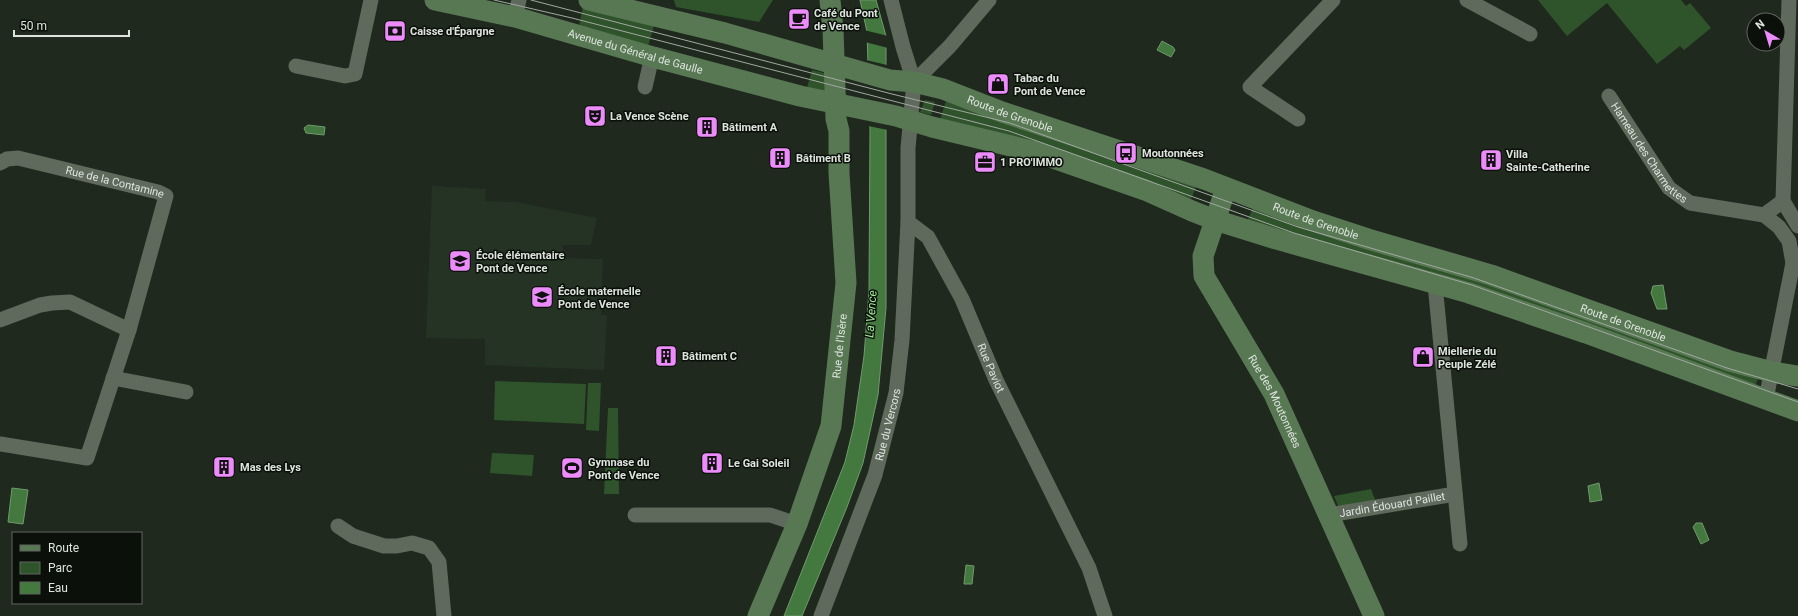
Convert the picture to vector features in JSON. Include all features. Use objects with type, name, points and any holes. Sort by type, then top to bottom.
[{"type":"main road","name":"Avenue du Général de Gaulle","points":[[435,0],[517,9],[727,78],[844,106]]},
{"type":"main road","points":[[588,0],[725,32],[843,65]]},
{"type":"main road","name":"Rue de l'Isère","points":[[758,616],[797,524],[831,426],[846,283],[839,173],[839,131],[836,119],[844,106],[843,65],[830,0]]},
{"type":"main road","name":"Route de Grenoble","points":[[843,65],[890,80],[914,82],[957,94],[1002,112],[1226,188],[1368,239],[1491,275],[1730,361],[1772,372],[1798,376]]},
{"type":"main road","name":"Route de Grenoble","points":[[844,106],[903,118],[932,127],[1036,152],[1145,190],[1215,220],[1276,239],[1469,293],[1586,333],[1798,411]]},
{"type":"main road","name":"Rue des Moutonnées","points":[[1226,188],[1203,256],[1204,276],[1274,394],[1374,616]]},
{"type":"street","points":[[296,66],[345,76],[355,74],[371,0]]},
{"type":"street","points":[[891,0],[914,82]]},
{"type":"street","points":[[908,222],[908,148],[903,118],[914,82],[950,46],[989,0]]},
{"type":"street","points":[[1298,119],[1250,87],[1333,0]]},
{"type":"street","points":[[1468,0],[1530,34]]},
{"type":"street","points":[[1789,0],[1792,49],[1783,200],[1798,226]]},
{"type":"street","points":[[645,87],[650,65]]},
{"type":"street","name":"Hameau des Charmettes","points":[[1609,96],[1669,188],[1690,203],[1764,216],[1779,227],[1789,241],[1795,262],[1766,400]]},
{"type":"street","name":"Rue de la Contamine","points":[[0,163],[7,159],[18,158],[158,192],[166,196],[129,330],[87,458],[0,444]]},
{"type":"street","points":[[1764,216],[1783,200]]},
{"type":"street","name":"Rue du Vercors","points":[[821,616],[875,475],[896,393],[902,340],[908,222]]},
{"type":"street","name":"Rue Paviot","points":[[908,222],[928,237],[962,299],[996,380],[1089,568],[1105,616]]},
{"type":"street","points":[[1434,284],[1460,544]]},
{"type":"street","points":[[0,320],[40,305],[70,302],[129,330]]},
{"type":"street","points":[[113,378],[186,392]]},
{"type":"street","name":"Jardin Édouard Paillet","points":[[1329,515],[1455,494]]},
{"type":"street","points":[[635,515],[770,516],[797,524]]},
{"type":"street","points":[[338,526],[353,536],[384,546],[397,546],[412,543],[429,548],[438,562],[444,616]]},
{"type":"shaded area","points":[[432,186],[486,189],[485,201],[516,202],[597,218],[591,245],[563,245],[562,258],[603,259],[601,315],[607,315],[604,370],[485,365],[485,339],[426,338]]},
{"type":"green space","points":[[674,0],[773,0],[759,22],[676,7]]},
{"type":"green space","points":[[1538,0],[1681,0],[1686,6],[1690,3],[1711,28],[1684,50],[1680,46],[1657,64],[1607,3],[1567,36]]},
{"type":"green space","points":[[583,6],[655,22],[647,50],[579,27]]},
{"type":"green space","points":[[812,70],[828,74],[825,92],[806,91]]},
{"type":"green space","points":[[925,100],[935,102],[931,115],[920,112]]},
{"type":"green space","points":[[946,101],[1196,187],[1191,199],[939,123]]},
{"type":"green space","points":[[1253,207],[1475,275],[1758,378],[1755,387],[1246,225]]},
{"type":"green space","points":[[495,381],[586,384],[584,424],[494,420]]},
{"type":"green space","points":[[588,383],[601,383],[599,431],[586,430]]},
{"type":"green space","points":[[608,408],[618,408],[619,494],[604,494]]},
{"type":"green space","points":[[492,453],[534,455],[532,476],[490,473]]},
{"type":"green space","points":[[1371,489],[1377,505],[1340,510],[1334,496]]},
{"type":"water","name":"La Vence","points":[[860,0],[876,0],[886,36],[886,308],[878,395],[863,463],[847,507],[802,616],[784,616],[845,462],[854,425],[864,356],[869,291],[870,131],[867,32]]},
{"type":"water","points":[[1162,41],[1173,47],[1175,50],[1171,57],[1157,50]]},
{"type":"water","points":[[308,125],[325,127],[324,135],[306,133],[304,128]]},
{"type":"water","points":[[1663,285],[1667,309],[1657,309],[1651,293],[1653,286]]},
{"type":"water","points":[[1599,483],[1602,500],[1590,502],[1588,486]]},
{"type":"water","points":[[12,488],[28,490],[23,524],[8,522]]},
{"type":"water","points":[[1696,523],[1702,523],[1709,540],[1701,544],[1693,527]]},
{"type":"water","points":[[966,565],[974,566],[972,584],[964,584]]},
{"type":"pier","points":[[864,30],[888,36],[888,48],[865,42]]},
{"type":"pier","points":[[866,60],[887,65],[888,130],[868,126]]},
{"type":"tram line","points":[[494,0],[572,18],[1009,131],[1294,233],[1472,285],[1798,402]]},
{"type":"tram line","points":[[531,0],[892,94],[1010,123],[1298,227],[1474,278],[1727,368],[1798,389]]},
{"type":"place","name":"Café du Pont de Vence","points":[[799,19]]},
{"type":"place","name":"Caisse d'Épargne","points":[[395,31]]},
{"type":"place","name":"Tabac du Pont de Vence","points":[[998,84]]},
{"type":"place","name":"La Vence Scène","points":[[595,116]]},
{"type":"place","name":"Bâtiment A","points":[[707,127]]},
{"type":"place","name":"Moutonnées","points":[[1126,153]]},
{"type":"place","name":"Bâtiment B","points":[[780,158]]},
{"type":"place","name":"Villa Sainte-Catherine","points":[[1491,160]]},
{"type":"place","name":"1 PRO'IMMO","points":[[985,162]]},
{"type":"place","name":"École élémentaire Pont de Vence","points":[[460,261]]},
{"type":"place","name":"École maternelle Pont de Vence","points":[[542,297]]},
{"type":"place","name":"Bâtiment C","points":[[666,356]]},
{"type":"place","name":"Miellerie du Peuple Zélé","points":[[1423,357]]},
{"type":"place","name":"Le Gai Soleil","points":[[712,463]]},
{"type":"place","name":"Mas des Lys","points":[[224,467]]},
{"type":"place","name":"Gymnase du Pont de Vence","points":[[572,468]]}]
